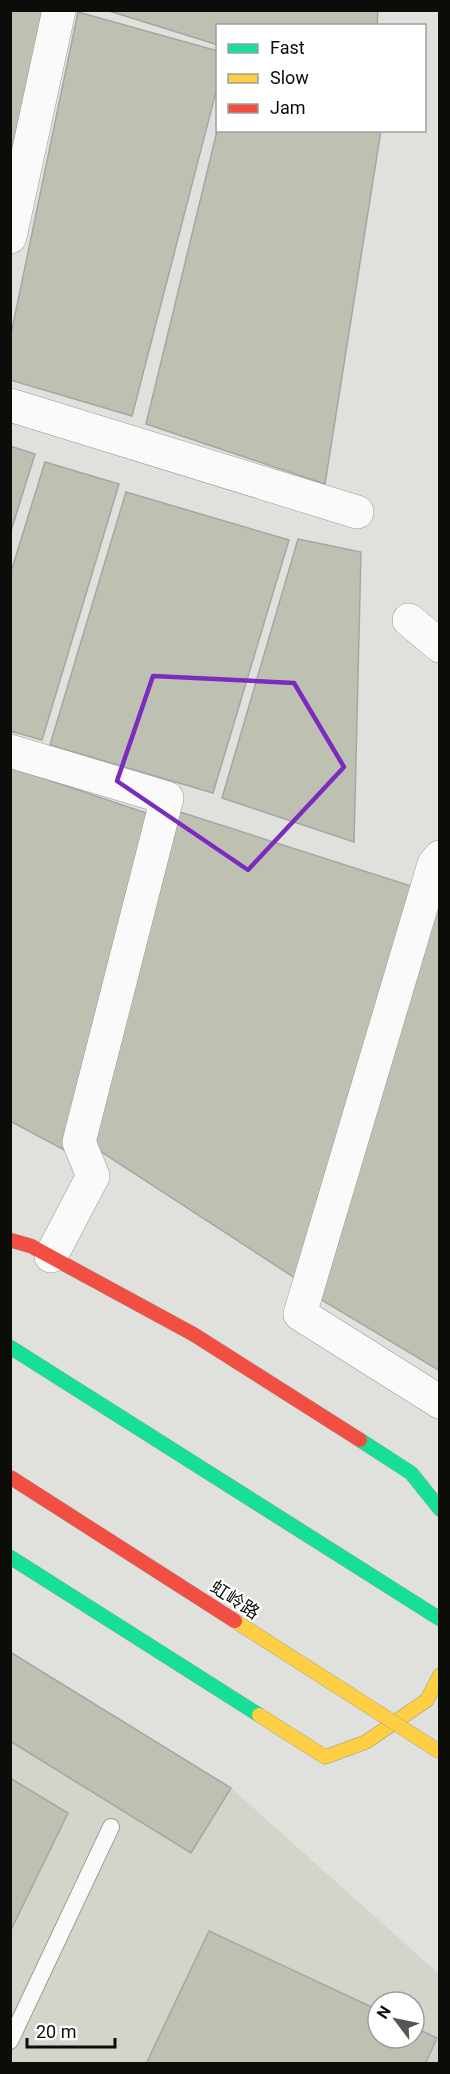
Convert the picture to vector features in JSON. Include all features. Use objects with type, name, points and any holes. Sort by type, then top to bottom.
[{"type":"main road","points":[[10,1240],[32,1246],[193,1334],[411,1473],[440,1509]]},
{"type":"main road","points":[[10,1347],[440,1620]]},
{"type":"main road","name":"虹岭路","points":[[10,1477],[440,1752]]},
{"type":"main road","points":[[10,1557],[325,1757],[366,1742],[427,1700],[440,1675]]},
{"type":"street","points":[[10,237],[59,10]]},
{"type":"street","points":[[10,405],[357,512]]},
{"type":"street","points":[[409,621],[440,646]]},
{"type":"street","points":[[10,751],[167,798],[79,1142],[93,1176],[51,1256]]},
{"type":"street","points":[[440,857],[431,875],[300,1314],[440,1402]]},
{"type":"lane","points":[[10,2041],[111,1827]]},
{"type":"highlighted area","points":[[153,676],[294,683],[344,767],[248,870],[117,781]]},
{"type":"shaded area","points":[[10,1652],[231,1788],[439,1974],[439,2063],[11,2063]]},
{"type":"building","points":[[10,10],[50,10],[10,179]]},
{"type":"building","points":[[106,10],[378,10],[377,24],[216,24],[216,44]]},
{"type":"building","points":[[78,12],[216,50],[216,92],[132,416],[10,380],[10,339]]},
{"type":"building","points":[[217,132],[381,132],[325,484],[146,424]]},
{"type":"building","points":[[10,446],[35,454],[10,534]]},
{"type":"building","points":[[45,462],[119,484],[42,740],[10,731],[10,575]]},
{"type":"building","points":[[126,492],[289,540],[213,793],[50,745]]},
{"type":"building","points":[[298,539],[361,552],[354,842],[222,798]]},
{"type":"building","points":[[10,767],[152,815],[66,1151],[10,1121]]},
{"type":"building","points":[[177,811],[414,887],[295,1278],[92,1146]]},
{"type":"building","points":[[440,899],[440,1371],[315,1296]]},
{"type":"building","points":[[10,1652],[231,1788],[191,1853],[10,1741]]},
{"type":"building","points":[[10,1778],[68,1813],[10,1932]]},
{"type":"building","points":[[209,1931],[366,2004],[366,2050],[426,2050],[426,2033],[437,2038],[425,2064],[146,2064]]},
{"type":"traffic: fast","points":[[10,1347],[440,1619]]},
{"type":"traffic: fast","points":[[360,1440],[411,1473],[440,1509]]},
{"type":"traffic: fast","points":[[10,1557],[259,1715]]},
{"type":"traffic: slow","points":[[235,1621],[440,1752]]},
{"type":"traffic: slow","points":[[259,1715],[325,1757],[366,1742],[427,1700],[440,1675]]},
{"type":"traffic: jam","points":[[10,1240],[31,1246],[193,1334],[360,1440]]},
{"type":"traffic: jam","points":[[10,1477],[235,1621]]}]
